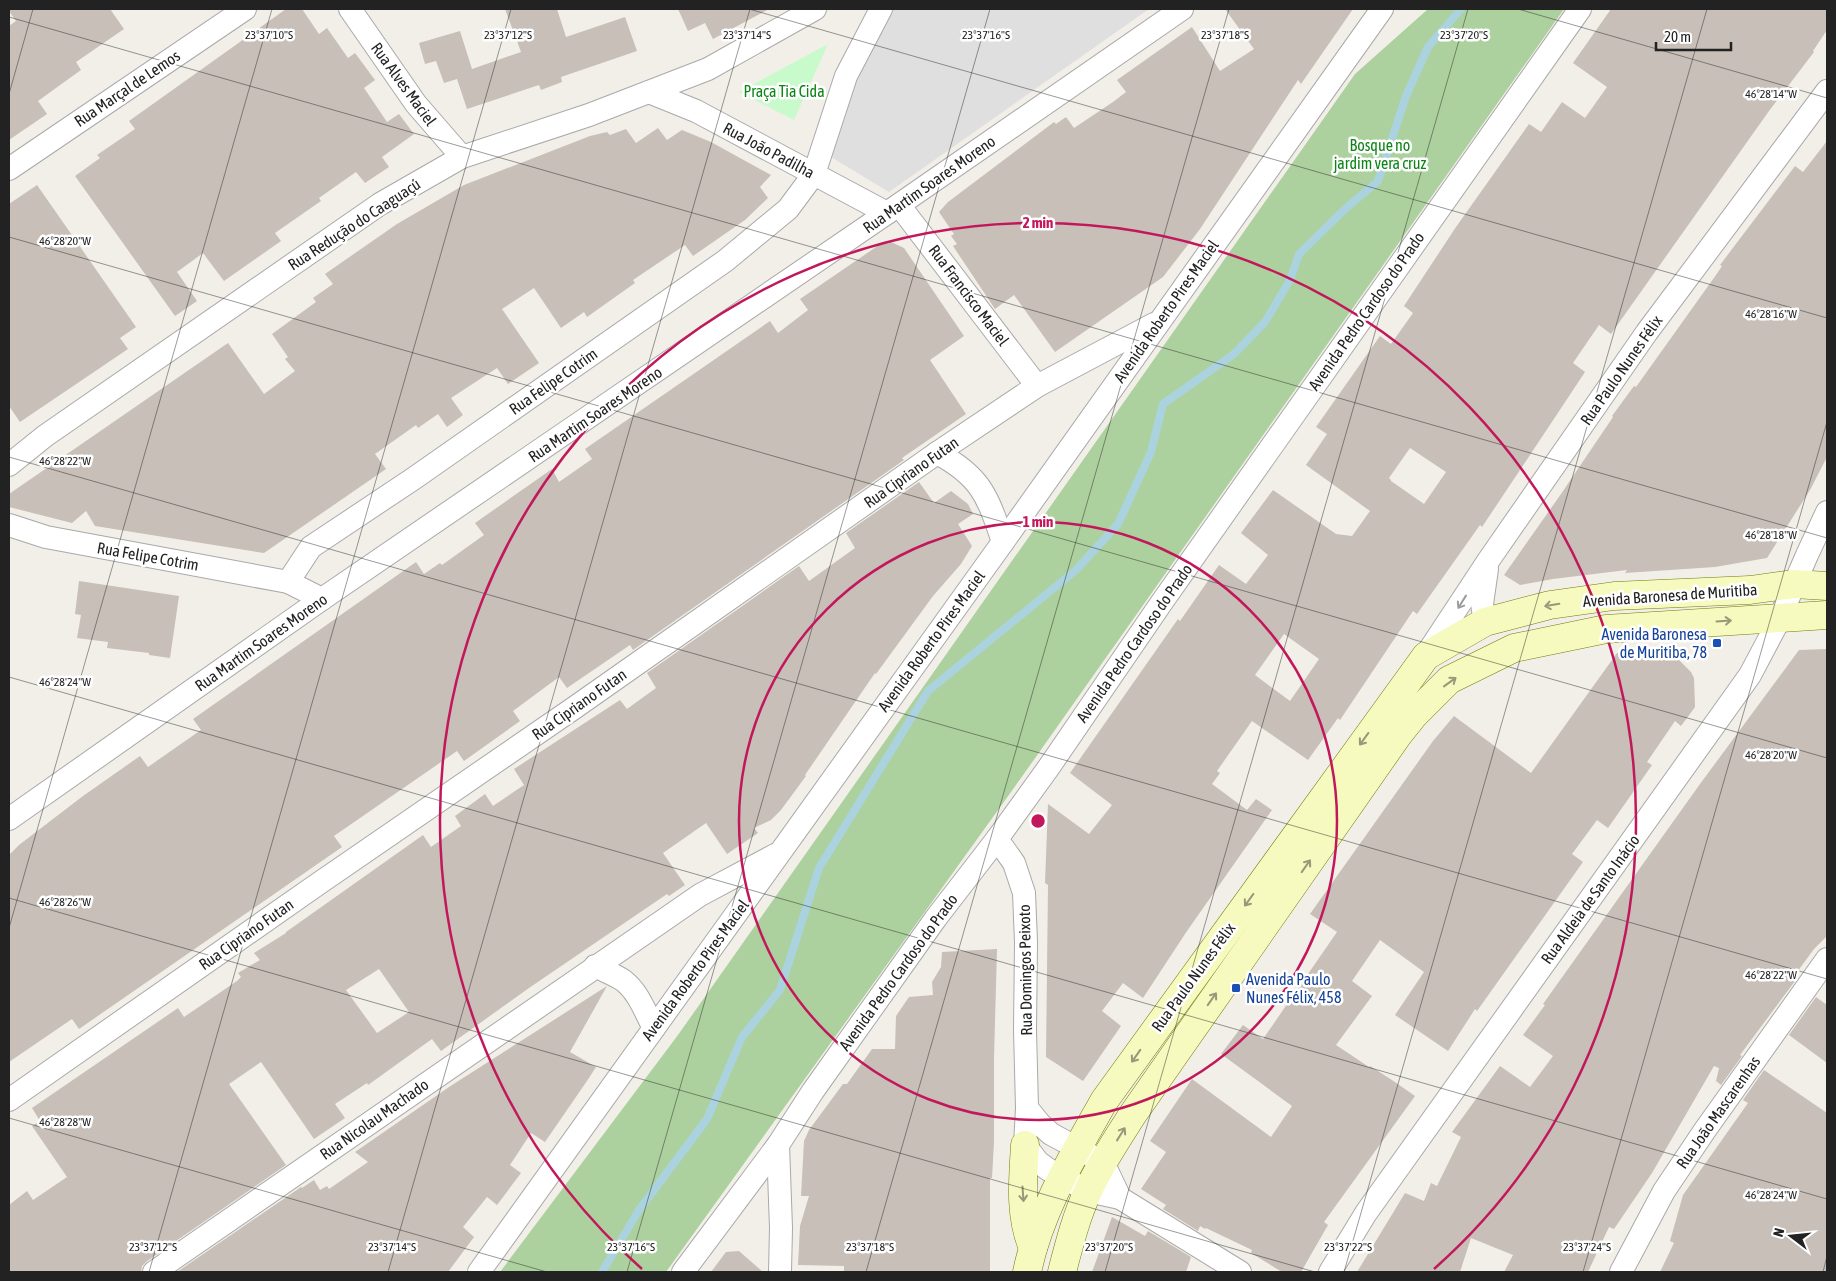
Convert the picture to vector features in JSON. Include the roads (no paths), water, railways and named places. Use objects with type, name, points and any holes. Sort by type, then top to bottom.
[{"type":"main road","name":"Avenida Baronesa de Muritiba","points":[[1403,707],[1426,656],[1485,622],[1550,605],[1614,596],[1750,590],[1794,584],[1827,586]]},
{"type":"main road","name":"Avenida Baronesa de Muritiba","points":[[1403,707],[1449,680],[1514,648],[1606,630],[1827,615]]},
{"type":"main road","name":"Rua Paulo Nunes Félix","points":[[1030,1260],[1046,1211],[1077,1148],[1104,1101],[1403,707]]},
{"type":"main road","name":"Rua Paulo Nunes Félix","points":[[1062,1272],[1074,1228],[1088,1191],[1103,1162],[1403,707]]},
{"type":"main road","points":[[1025,1145],[1022,1186],[1025,1228],[1030,1260]]},
{"type":"street","name":"Rua Marçal de Lemos","points":[[9,169],[245,9]]},
{"type":"street","name":"Rua Alves Maciel","points":[[350,9],[416,104],[462,157]]},
{"type":"street","name":"Rua Redução do Caaguaçú","points":[[9,465],[53,430],[380,204],[462,157],[590,115],[708,69],[815,9]]},
{"type":"street","name":"Rua Felipe Cotrim","points":[[288,582],[311,547],[413,480],[725,261],[788,209],[814,174],[846,76],[881,9]]},
{"type":"street","name":"Rua Martim Soares Moreno","points":[[9,819],[322,599],[1182,9]]},
{"type":"street","name":"Avenida Roberto Pires Maciel","points":[[479,1272],[1003,542],[1382,9]]},
{"type":"street","name":"Avenida Pedro Cardoso do Prado","points":[[683,1272],[778,1145],[818,1083],[936,918],[997,839],[1049,767],[1162,602],[1580,9]]},
{"type":"street","name":"Rua Paulo Nunes Félix","points":[[1426,656],[1488,561],[1647,332],[1827,91]]},
{"type":"street","name":"Rua João Padilha","points":[[648,92],[696,112],[814,174],[893,209]]},
{"type":"street","name":"Rua Francisco Maciel","points":[[893,209],[1038,386]]},
{"type":"street","name":"Rua Cipriano Futan","points":[[9,1100],[937,454],[1038,386],[1158,322]]},
{"type":"street","points":[[937,454],[954,462],[968,473],[985,492],[1003,542]]},
{"type":"street","name":"Rua Aldeia de Santo Inácio","points":[[1330,1272],[1366,1213],[1750,675],[1780,618],[1827,512]]},
{"type":"street","name":"Rua Felipe Cotrim","points":[[9,525],[46,537],[288,582],[322,599]]},
{"type":"street","points":[[1485,622],[1482,604],[1488,561]]},
{"type":"street","name":"Rua Domingos Peixoto","points":[[997,839],[1014,863],[1024,893],[1027,1108],[1025,1145]]},
{"type":"street","name":"Rua Nicolau Machado","points":[[154,1272],[700,895],[779,854]]},
{"type":"street","name":"Rua João Mascarenhas","points":[[1622,1272],[1664,1191],[1827,959]]},
{"type":"street","points":[[595,966],[622,980],[632,989],[640,1000],[654,1028]]},
{"type":"street","points":[[1027,1108],[1044,1129],[1103,1162],[1120,1198]]},
{"type":"street","points":[[778,1145],[781,1228],[780,1272]]},
{"type":"street","points":[[1025,1145],[1038,1162],[1062,1177],[1088,1191],[1120,1198],[1240,1272]]},
{"type":"waterway","points":[[602,1272],[639,1210],[707,1119],[742,1037],[780,990],[819,868],[928,691],[1076,570],[1118,524],[1151,452],[1163,404],[1234,354],[1265,322],[1290,280],[1299,254],[1345,209],[1378,181],[1406,96],[1428,47],[1461,9]]},
{"type":"place","name":"Avenida Baronesa de Muritiba, 78","points":[[1717,643]]},
{"type":"place","name":"Avenida Paulo Nunes Félix, 458","points":[[1236,988]]},
{"type":"park label","name":"Praça Tia Cida","points":[[784,91]]},
{"type":"park label","name":"Bosque no jardim vera cruz","points":[[1380,154]]}]
